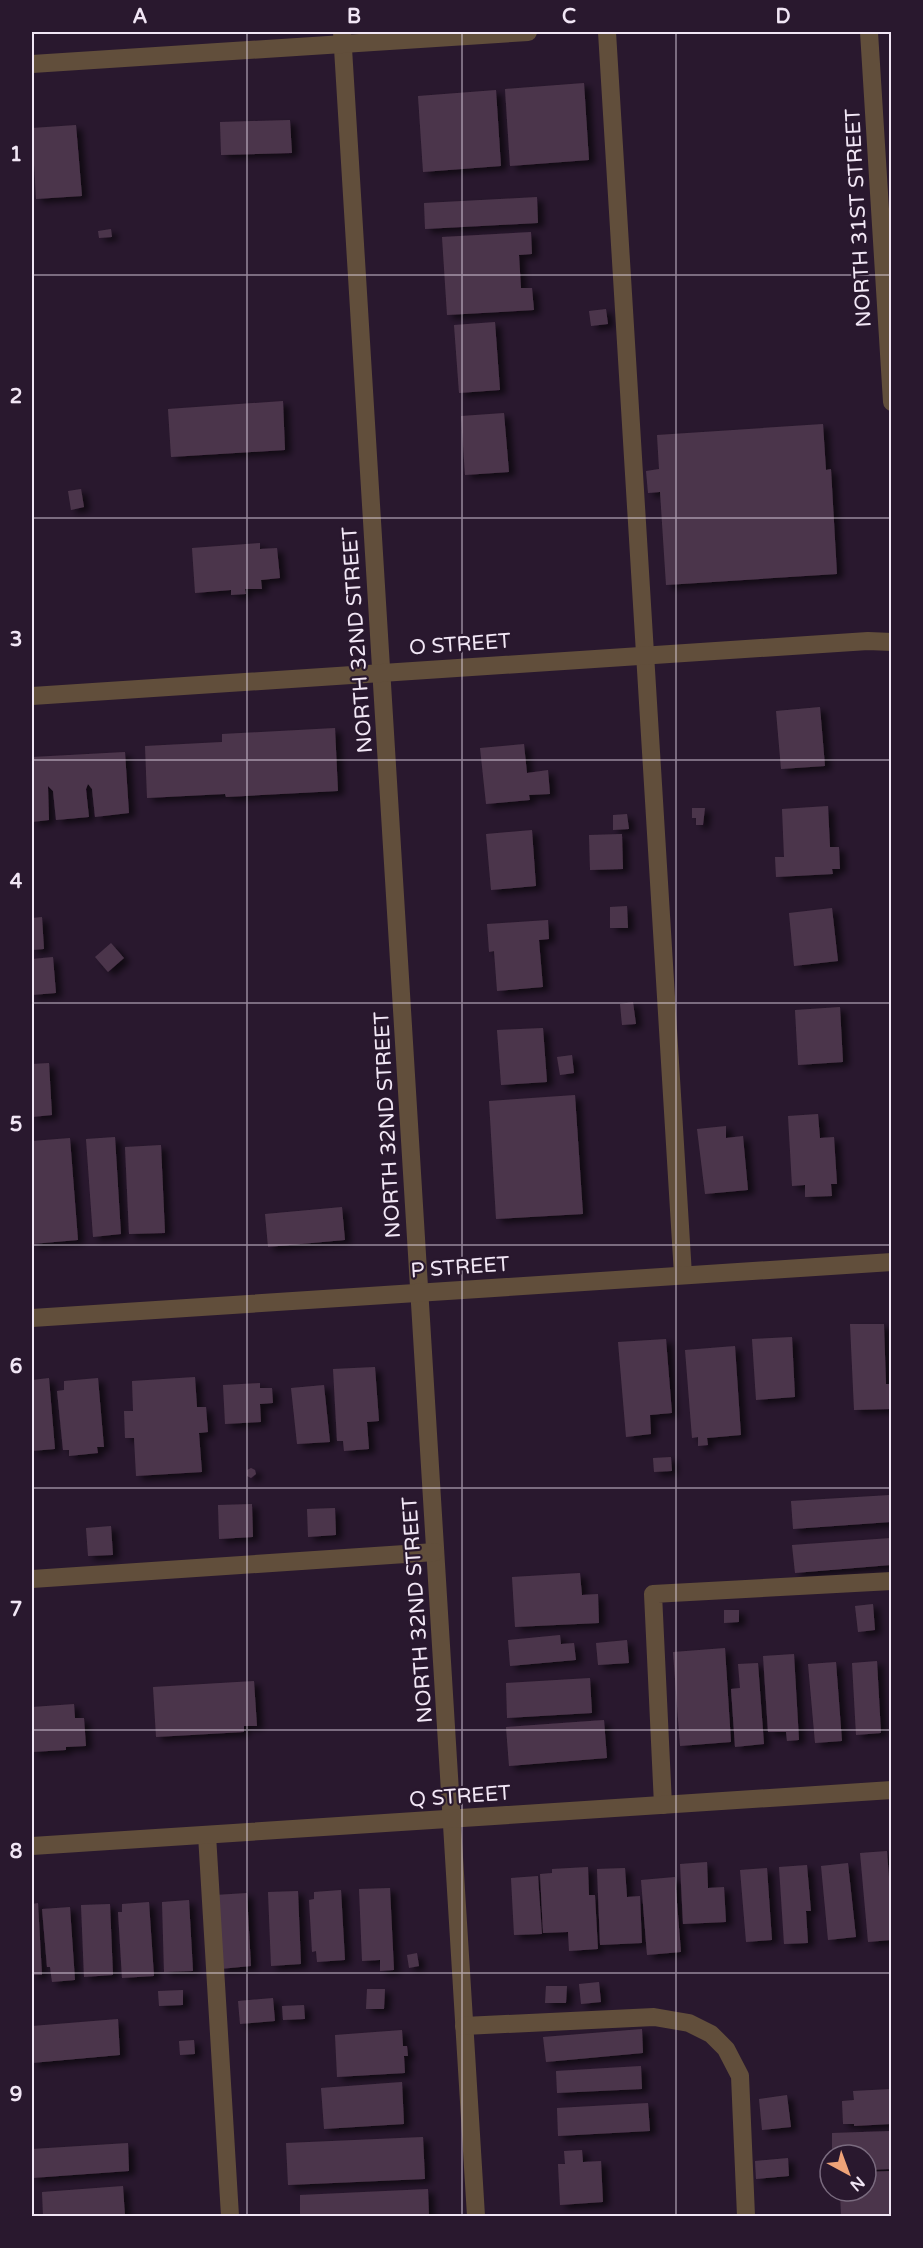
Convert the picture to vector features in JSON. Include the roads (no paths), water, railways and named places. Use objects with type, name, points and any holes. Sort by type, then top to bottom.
[{"type":"street","points":[[32,64],[343,38],[528,32]]},
{"type":"street","points":[[607,32],[683,1275]]},
{"type":"street","name":"NORTH 31ST STREET","points":[[869,32],[891,402]]},
{"type":"street","name":"NORTH 32ND STREET","points":[[343,38],[476,2217]]},
{"type":"street","name":"O STREET","points":[[32,696],[645,655],[868,641],[891,642]]},
{"type":"street","name":"P STREET","points":[[32,1318],[891,1262]]},
{"type":"street","points":[[32,1579],[435,1552]]},
{"type":"street","points":[[663,1805],[653,1594],[891,1581]]},
{"type":"street","name":"Q STREET","points":[[32,1846],[891,1790]]},
{"type":"street","points":[[207,1834],[230,2217]]},
{"type":"street","points":[[464,2026],[654,2017],[688,2023],[711,2034],[726,2049],[740,2076],[746,2217]]}]
